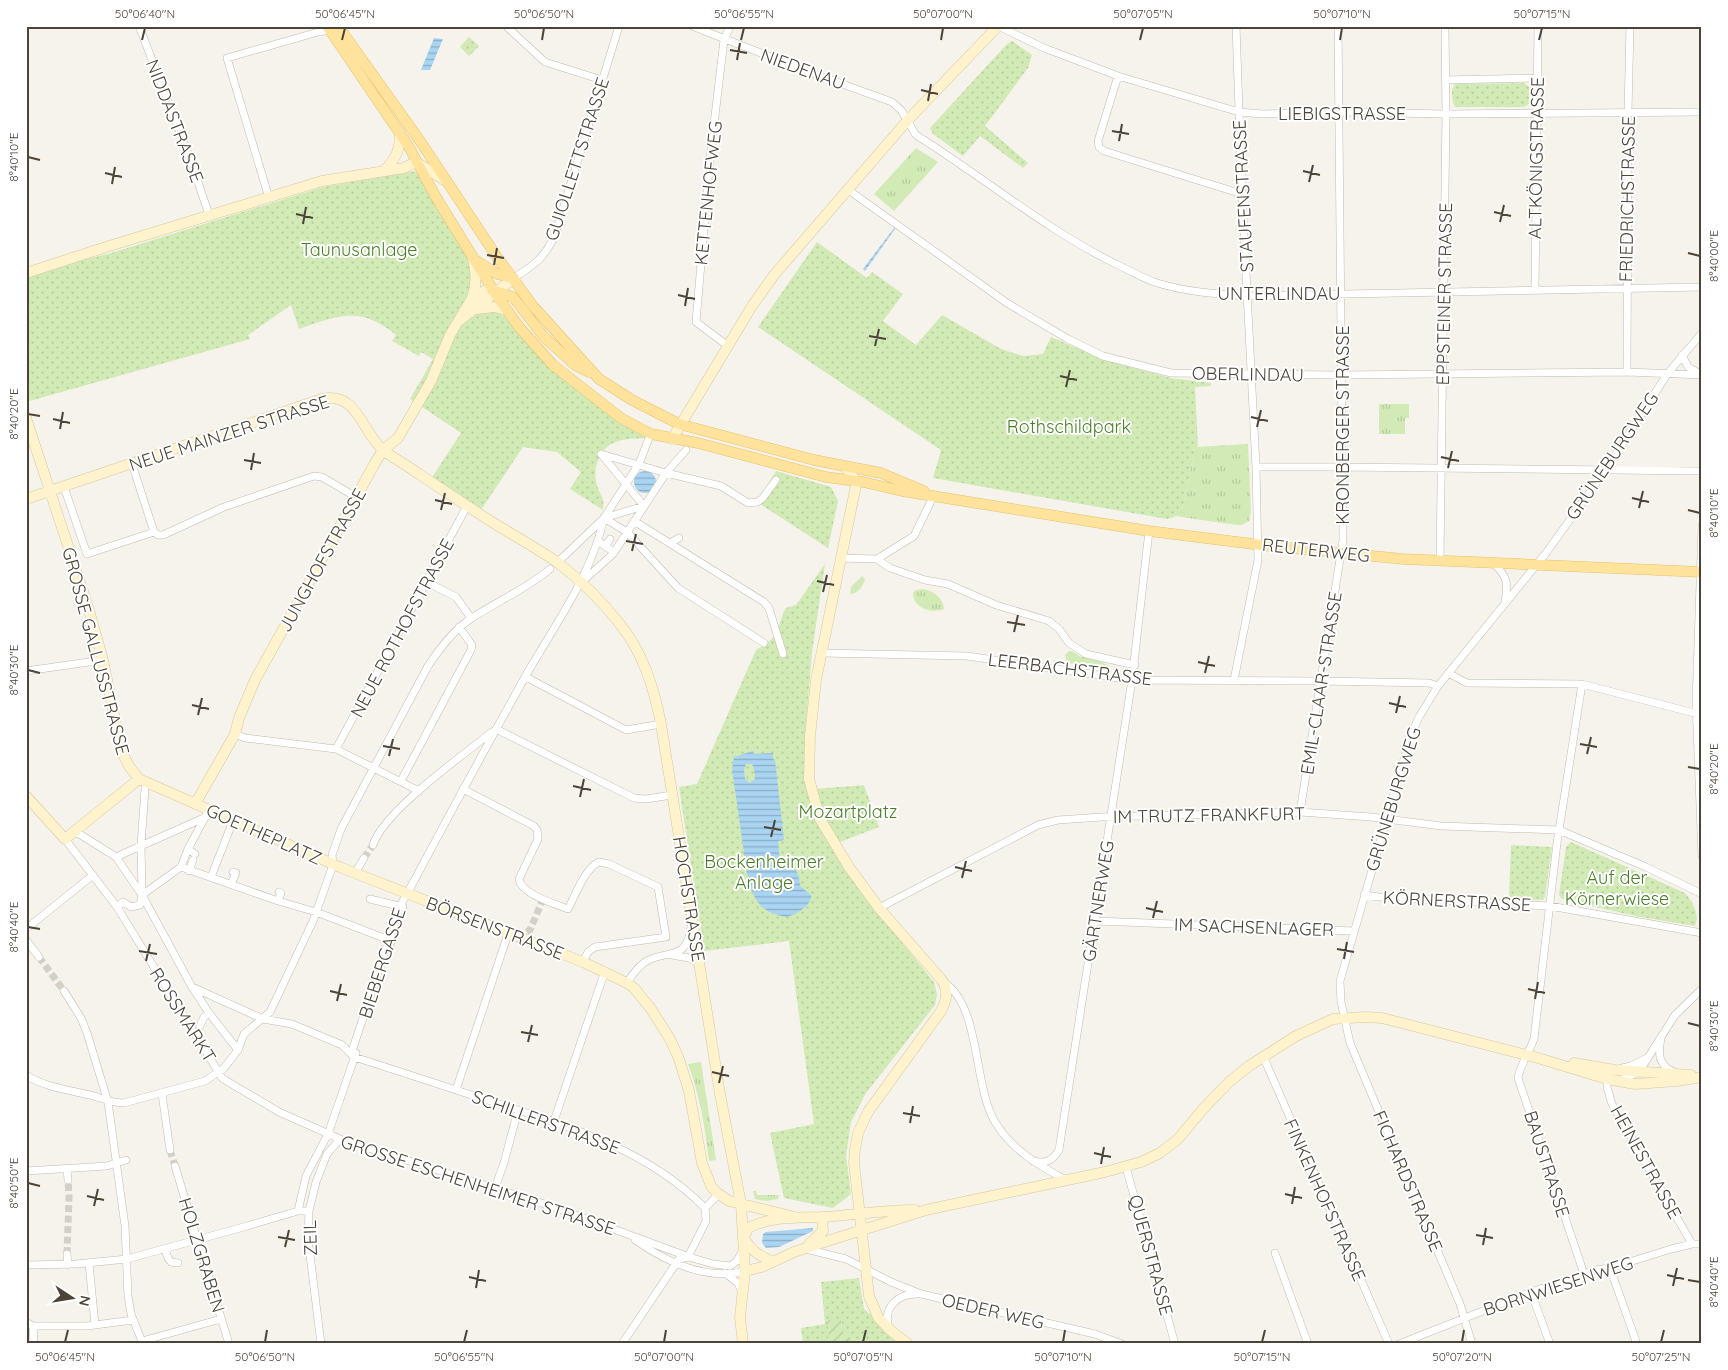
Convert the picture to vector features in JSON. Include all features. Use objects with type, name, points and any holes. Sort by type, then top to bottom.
[{"type":"main road","points":[[672,438],[752,306],[774,275],[907,121],[998,26]]},
{"type":"main road","points":[[332,28],[400,133],[472,257],[519,327],[553,365],[637,428],[651,434],[672,438],[689,446],[856,482]]},
{"type":"main road","points":[[332,28],[420,141],[503,265],[541,316],[592,373]]},
{"type":"main road","points":[[384,172],[397,154],[400,146],[400,133]]},
{"type":"main road","points":[[26,273],[322,182],[404,168],[416,162],[420,154],[420,141]]},
{"type":"main road","points":[[416,162],[446,181]]},
{"type":"main road","points":[[472,257],[502,276],[514,278]]},
{"type":"main road","points":[[472,257],[476,273],[476,286],[472,298]]},
{"type":"main road","points":[[496,291],[502,276],[503,265]]},
{"type":"main road","points":[[26,277],[37,270]]},
{"type":"main road","points":[[458,322],[476,310],[496,291],[514,278]]},
{"type":"main road","points":[[472,298],[484,291],[496,291],[513,297],[544,337],[575,365],[592,373],[632,400],[680,424],[714,435],[846,468],[856,482],[816,680],[810,736],[809,779],[820,819],[849,867],[879,908],[944,983],[946,994],[941,1011],[872,1106],[860,1129],[855,1149],[854,1163],[869,1296],[878,1317],[890,1330],[908,1344]]},
{"type":"main road","name":"JUNGHOFSTRASSE","points":[[195,804],[235,734],[239,718],[255,680],[383,450],[398,438],[431,381],[458,322],[472,298]]},
{"type":"main road","points":[[476,310],[494,307],[507,310]]},
{"type":"main road","name":"NEUE MAINZER STRASSE","points":[[26,499],[328,398],[339,399],[350,404],[369,434],[383,450],[557,563],[581,583]]},
{"type":"main road","name":"GROSSE GALLUSSTRASSE","points":[[26,418],[89,610],[103,660],[117,730],[124,754],[129,766],[142,784]]},
{"type":"main road","name":"REUTERWEG","points":[[846,468],[881,473],[934,496]]},
{"type":"main road","name":"REUTERWEG","points":[[856,482],[1149,531],[1257,545],[1440,561],[1701,572]]},
{"type":"main road","name":"HOCHSTRASSE","points":[[581,583],[619,624],[638,653],[652,684],[661,724],[720,1094],[742,1204],[744,1271],[740,1317],[743,1344]]},
{"type":"main road","points":[[26,796],[69,835],[142,784],[195,804]]},
{"type":"main road","name":"GOETHEPLATZ","points":[[195,804],[208,814],[233,821],[333,864],[360,869]]},
{"type":"main road","name":"BÖRSENSTRASSE","points":[[360,869],[407,894],[583,962],[634,988],[651,1009],[670,1039],[679,1059],[689,1091],[702,1163],[707,1178],[719,1194]]},
{"type":"main road","points":[[803,1249],[926,1210],[1126,1167],[1160,1153],[1178,1139],[1229,1082],[1263,1056],[1310,1028],[1332,1019],[1382,1018],[1613,1076],[1638,1084],[1677,1081],[1702,1076]]},
{"type":"main road","points":[[1613,1076],[1638,1072],[1702,1076]]},
{"type":"main road","points":[[719,1194],[729,1201],[795,1217]]},
{"type":"main road","points":[[773,1262],[744,1243],[748,1228],[753,1225],[795,1217],[822,1217],[885,1210],[926,1210]]},
{"type":"main road","points":[[803,1249],[823,1231],[822,1217]]},
{"type":"main road","name":"GROSSE ESCHENHEIMER STRASSE","points":[[744,1271],[752,1270],[803,1249]]},
{"type":"street","name":"NIDDASTRASSE","points":[[139,26],[191,161],[209,216]]},
{"type":"street","points":[[506,26],[545,62],[602,80]]},
{"type":"street","name":"GUIOLLETTSTRASSE","points":[[514,278],[540,260],[549,248],[555,235],[619,26]]},
{"type":"street","name":"NIEDENAU","points":[[692,26],[724,40],[892,102],[901,110],[907,121]]},
{"type":"street","name":"KETTENHOFWEG","points":[[728,346],[696,322],[710,158],[724,40],[730,26]]},
{"type":"street","name":"LIEBIGSTRASSE","points":[[998,26],[1044,48],[1118,76],[1239,112],[1262,114],[1338,112],[1446,114],[1702,112]]},
{"type":"street","name":"STAUFENSTRASSE","points":[[1234,680],[1258,560],[1256,467],[1242,194],[1236,26]]},
{"type":"street","name":"KRONBERGER STRASSE","points":[[1338,26],[1342,553]]},
{"type":"street","name":"EPPSTEINER STRASSE","points":[[1440,561],[1446,114],[1445,26]]},
{"type":"street","name":"ALTKÖNIGSTRASSE","points":[[1535,290],[1538,26]]},
{"type":"street","name":"FRIEDRICHSTRASSE","points":[[1627,372],[1626,288],[1630,26]]},
{"type":"street","points":[[269,198],[228,58],[332,28]]},
{"type":"street","points":[[1118,76],[1098,141],[1099,147],[1104,151],[1242,194]]},
{"type":"street","points":[[1446,80],[1537,78]]},
{"type":"street","name":"UNTERLINDAU","points":[[907,121],[916,135],[1063,235],[1153,282],[1184,290],[1248,296],[1702,287]]},
{"type":"street","name":"OBERLINDAU","points":[[847,189],[1007,303],[1068,339],[1103,356],[1171,373],[1443,375],[1627,372],[1702,374]]},
{"type":"street","name":"GRÜNEBURGWEG","points":[[1345,1018],[1340,981],[1411,735],[1419,717],[1438,686],[1535,566],[1605,471],[1668,373],[1702,333]]},
{"type":"street","name":"OBERLINDAU","points":[[1682,355],[1688,367],[1694,372],[1702,374]]},
{"type":"street","points":[[560,560],[604,518],[639,464],[649,438]]},
{"type":"street","points":[[581,583],[614,552],[666,473],[689,446]]},
{"type":"street","points":[[644,506],[601,454],[666,473],[721,486],[748,503],[757,502],[762,499],[776,480]]},
{"type":"street","points":[[132,464],[154,532],[158,535],[163,535],[224,507],[317,476],[356,498]]},
{"type":"street","points":[[1256,467],[1702,471]]},
{"type":"street","points":[[64,486],[87,554],[154,532]]},
{"type":"street","points":[[841,558],[876,558],[914,536],[934,496]]},
{"type":"street","name":"NEUE ROTHOFSTRASSE","points":[[336,749],[467,506]]},
{"type":"street","points":[[604,518],[644,506]]},
{"type":"street","points":[[604,518],[627,532],[678,588],[764,643]]},
{"type":"street","points":[[604,518],[607,541],[614,552]]},
{"type":"street","points":[[634,521],[764,602],[769,608],[783,654]]},
{"type":"street","points":[[1702,526],[1699,715],[1702,856]]},
{"type":"street","name":"GÄRTNERWEG","points":[[1033,1161],[1044,1163],[1050,1161],[1060,1150],[1135,665],[1149,531]]},
{"type":"street","points":[[670,544],[679,538]]},
{"type":"street","points":[[581,583],[607,541]]},
{"type":"street","name":"EMIL-CLAAR-STRASSE","points":[[1300,812],[1342,553]]},
{"type":"street","points":[[876,558],[890,568],[925,580],[948,584],[996,605],[1049,621],[1059,628],[1069,642],[1086,654],[1135,665]]},
{"type":"street","points":[[1494,564],[1503,573],[1507,583],[1504,604]]},
{"type":"street","points":[[26,1075],[48,1085],[96,1097],[108,1102],[124,1103],[206,1081],[224,1068],[238,1050],[244,1034],[270,1012],[316,912],[333,864],[332,855],[341,829],[437,652],[459,627],[471,618],[536,581],[550,569]]},
{"type":"street","points":[[426,582],[456,597],[471,618]]},
{"type":"street","name":"BIEBERGASSE","points":[[328,1134],[401,906],[496,729],[581,583]]},
{"type":"street","points":[[402,781],[471,650],[472,645],[459,627]]},
{"type":"street","name":"LEERBACHSTRASSE","points":[[822,653],[967,656],[1132,680],[1429,683],[1438,686]]},
{"type":"street","points":[[26,671],[103,660]]},
{"type":"street","points":[[1448,673],[1467,683],[1582,684],[1699,715]]},
{"type":"street","points":[[526,677],[626,730],[661,724]]},
{"type":"street","name":"BAUSTRASSE","points":[[1582,684],[1559,830],[1533,1057],[1519,1070],[1518,1078],[1584,1274]]},
{"type":"street","points":[[373,845],[376,835],[419,791],[496,729],[638,800],[672,795]]},
{"type":"street","points":[[235,734],[245,738],[336,749],[375,767],[419,791]]},
{"type":"street","name":"ROSSMARKT","points":[[142,784],[142,894]]},
{"type":"street","name":"BÖRSENSTRASSE","points":[[463,789],[534,826],[537,830],[538,839],[520,874],[520,883],[525,890],[568,910],[586,874],[599,862],[609,864],[658,887],[666,937],[595,947],[588,952],[583,962]]},
{"type":"street","name":"IM TRUTZ FRANKFURT","points":[[879,908],[1038,825],[1058,820],[1300,812],[1387,819],[1441,826],[1559,830]]},
{"type":"street","points":[[116,857],[208,814]]},
{"type":"street","points":[[117,907],[124,902],[131,907],[140,905],[142,894],[181,868],[188,849],[208,814]]},
{"type":"street","points":[[211,877],[233,821]]},
{"type":"street","points":[[1559,830],[1646,867],[1702,894],[1702,889]]},
{"type":"street","name":"ROSSMARKT","points":[[238,1050],[209,1013],[192,987],[142,894],[116,857],[81,834],[69,835],[93,875],[117,907],[222,1078],[279,1112],[328,1134]]},
{"type":"street","points":[[188,849],[196,853],[189,871]]},
{"type":"street","points":[[360,869],[364,858]]},
{"type":"street","points":[[181,868],[316,912],[391,941]]},
{"type":"street","points":[[231,884],[236,873],[234,872]]},
{"type":"street","points":[[26,929],[93,875]]},
{"type":"street","points":[[278,901],[281,893],[279,892]]},
{"type":"street","name":"KÖRNERSTRASSE","points":[[1364,895],[1379,898],[1550,906]]},
{"type":"street","points":[[370,898],[401,906]]},
{"type":"street","points":[[1550,906],[1702,933]]},
{"type":"street","points":[[627,983],[646,961],[671,955],[681,949],[687,942],[691,918]]},
{"type":"street","name":"IM SACHSENLAGER","points":[[1095,921],[1354,931]]},
{"type":"street","points":[[456,1090],[508,934]]},
{"type":"street","points":[[26,940],[39,957]]},
{"type":"street","points":[[671,955],[689,958],[699,963]]},
{"type":"street","points":[[554,1121],[605,972]]},
{"type":"street","points":[[944,983],[950,987],[967,1017],[987,1105],[994,1121],[1011,1143],[1033,1161],[1066,1180]]},
{"type":"street","name":"ROSSMARKT","points":[[192,987],[262,1019],[292,1024],[342,1045],[353,1056]]},
{"type":"street","points":[[1638,1072],[1675,1015],[1702,989]]},
{"type":"street","points":[[64,991],[81,1018],[87,1033],[108,1102],[125,1226],[128,1296],[133,1320],[143,1342],[221,1319]]},
{"type":"street","points":[[200,1026],[204,1017],[209,1013]]},
{"type":"street","name":"FICHARDSTRASSE","points":[[1345,1018],[1350,1043],[1465,1317],[1472,1344]]},
{"type":"street","points":[[1663,1032],[1659,1054],[1665,1068],[1676,1073]]},
{"type":"street","name":"SCHILLERSTRASSE","points":[[353,1056],[554,1121],[611,1144],[647,1162],[679,1185],[705,1208]]},
{"type":"street","name":"FINKENHOFSTRASSE","points":[[1263,1056],[1389,1344]]},
{"type":"street","points":[[1613,1076],[1646,1058]]},
{"type":"street","name":"HEINESTRASSE","points":[[1613,1076],[1607,1087],[1612,1104],[1692,1244]]},
{"type":"street","points":[[162,1094],[170,1150]]},
{"type":"street","points":[[495,1188],[518,1110]]},
{"type":"street","name":"GROSSE ESCHENHEIMER STRASSE","points":[[328,1134],[560,1209],[713,1264],[730,1266],[737,1261],[744,1243]]},
{"type":"street","name":"ZEIL","points":[[298,1211],[306,1176],[328,1134]]},
{"type":"street","name":"ZEIL","points":[[321,1344],[308,1239],[309,1212],[316,1182],[327,1154],[340,1139]]},
{"type":"street","points":[[26,1171],[107,1166],[126,1160]]},
{"type":"street","name":"HOLZGRABEN","points":[[175,1166],[229,1344]]},
{"type":"street","name":"QUERSTRASSE","points":[[1126,1167],[1176,1344]]},
{"type":"street","points":[[67,1169],[68,1180]]},
{"type":"street","points":[[622,1344],[680,1259],[690,1255],[706,1221],[705,1208],[719,1194]]},
{"type":"street","points":[[26,1265],[68,1265],[127,1259],[298,1211],[309,1212]]},
{"type":"street","name":"GROSSE ESCHENHEIMER STRASSE","points":[[628,1235],[677,1264],[705,1272],[744,1271]]},
{"type":"street","name":"BORNWIESENWEG","points":[[1399,1344],[1530,1292],[1596,1270],[1610,1268],[1671,1249],[1692,1244],[1702,1244]]},
{"type":"street","points":[[165,1249],[171,1262],[178,1263]]},
{"type":"street","name":"OEDER WEG","points":[[803,1249],[846,1259],[891,1282],[921,1294],[1095,1334],[1122,1344]]},
{"type":"street","points":[[1275,1253],[1308,1344]]},
{"type":"street","points":[[68,1254],[68,1265]]},
{"type":"street","points":[[89,1263],[94,1325]]},
{"type":"street","points":[[1610,1268],[1637,1344]]},
{"type":"street","points":[[724,1273],[738,1283],[742,1293]]},
{"type":"street","points":[[1530,1292],[1550,1344]]},
{"type":"street","name":"OEDER WEG","points":[[890,1330],[887,1318],[892,1304],[906,1295],[921,1294]]},
{"type":"street","points":[[34,1344],[30,1324],[61,1327],[133,1320]]},
{"type":"green space","points":[[469,37],[479,46],[469,56],[460,47]]},
{"type":"green space","points":[[1012,41],[1032,55],[1028,68],[985,126],[1028,163],[1023,168],[980,136],[963,156],[933,134],[930,128],[1006,45]]},
{"type":"green space","points":[[1524,83],[1529,87],[1529,104],[1524,107],[1455,107],[1453,101],[1452,92],[1455,84]]},
{"type":"green space","points":[[916,148],[938,162],[894,211],[874,194]]},
{"type":"green space","name":"Taunusanlage","points":[[415,171],[472,257],[478,302],[514,321],[553,365],[649,438],[620,441],[608,446],[603,451],[595,474],[598,489],[603,499],[603,510],[570,489],[581,472],[557,452],[523,447],[481,510],[431,479],[461,433],[410,399],[433,359],[421,352],[419,356],[392,341],[396,335],[371,320],[360,317],[338,317],[299,329],[291,305],[248,335],[250,339],[26,402],[26,280],[38,271],[111,253],[323,187]]},
{"type":"green space","name":"Rothschildpark","points":[[817,242],[867,278],[872,272],[903,294],[883,321],[916,345],[942,315],[1001,349],[1023,356],[1043,354],[1051,337],[1108,361],[1171,378],[1211,383],[1211,386],[1195,387],[1198,446],[1195,447],[1181,517],[1167,519],[933,478],[941,450],[758,327]]},
{"type":"green space","points":[[1379,404],[1409,404],[1409,418],[1405,418],[1405,434],[1379,434]]},
{"type":"green space","points":[[1248,444],[1251,512],[1249,521],[1242,525],[1237,525],[1181,517],[1195,447]]},
{"type":"green space","points":[[776,471],[831,487],[838,501],[828,548],[757,502]]},
{"type":"green space","name":"Bockenheimer Anlage","points":[[825,564],[812,652],[805,735],[805,781],[817,819],[876,910],[934,982],[937,994],[935,1005],[866,1093],[851,1122],[846,1156],[851,1194],[833,1208],[784,1198],[770,1133],[814,1124],[789,941],[704,951],[679,787],[697,784],[756,650],[773,637],[786,608],[796,605]]},
{"type":"green space","points":[[862,576],[865,579],[861,587],[855,593],[850,594],[851,587]]},
{"type":"green space","points":[[916,590],[931,591],[937,596],[942,602],[944,609],[929,610],[916,603],[913,593]]},
{"type":"green space","points":[[1069,651],[1101,662],[1110,668],[1067,663],[1065,655]]},
{"type":"green space","name":"Mozartplatz","points":[[864,785],[879,827],[840,842],[825,818],[815,789]]},
{"type":"green space","name":"Auf der Körnerwiese","points":[[1571,842],[1685,893],[1695,909],[1697,917],[1695,926],[1635,916],[1562,899],[1559,895],[1566,847]]},
{"type":"green space","points":[[1511,845],[1552,847],[1543,900],[1509,898]]},
{"type":"green space","points":[[701,1062],[716,1160],[709,1161],[696,1088],[688,1064]]},
{"type":"green space","points":[[753,1191],[756,1191],[757,1195],[779,1195],[778,1199],[766,1201],[755,1199]]},
{"type":"green space","points":[[859,1278],[864,1309],[906,1344],[858,1344],[842,1331],[841,1319],[828,1326],[829,1344],[803,1344],[801,1328],[825,1324],[821,1282]]},
{"type":"green space","points":[[841,1319],[842,1331],[858,1344],[829,1344],[828,1326],[826,1326],[825,1321]]},
{"type":"water","points":[[434,38],[443,39],[430,70],[421,70]]},
{"type":"water","points":[[895,229],[865,271],[863,269]]},
{"type":"water","points":[[645,471],[655,478],[656,482],[649,492],[645,493],[635,486],[634,482],[641,472]]},
{"type":"water","points":[[753,751],[754,754],[773,753],[784,840],[778,841],[780,861],[786,860],[795,869],[799,877],[800,886],[811,895],[811,899],[806,906],[799,912],[787,917],[777,915],[764,908],[755,898],[752,891],[747,874],[732,769],[734,757]],"holes":[[[746,764],[752,764],[755,779],[750,783],[745,779],[744,770]]]},
{"type":"water","points":[[813,1228],[813,1231],[779,1247],[766,1248],[762,1243],[763,1234],[766,1232]]},
{"type":"tunnel","points":[[364,858],[373,845]]},
{"type":"tunnel","points":[[518,938],[530,930],[543,899]]},
{"type":"tunnel","points":[[39,957],[64,991]]},
{"type":"tunnel","points":[[170,1150],[175,1166]]},
{"type":"tunnel","points":[[67,1254],[68,1180]]}]
